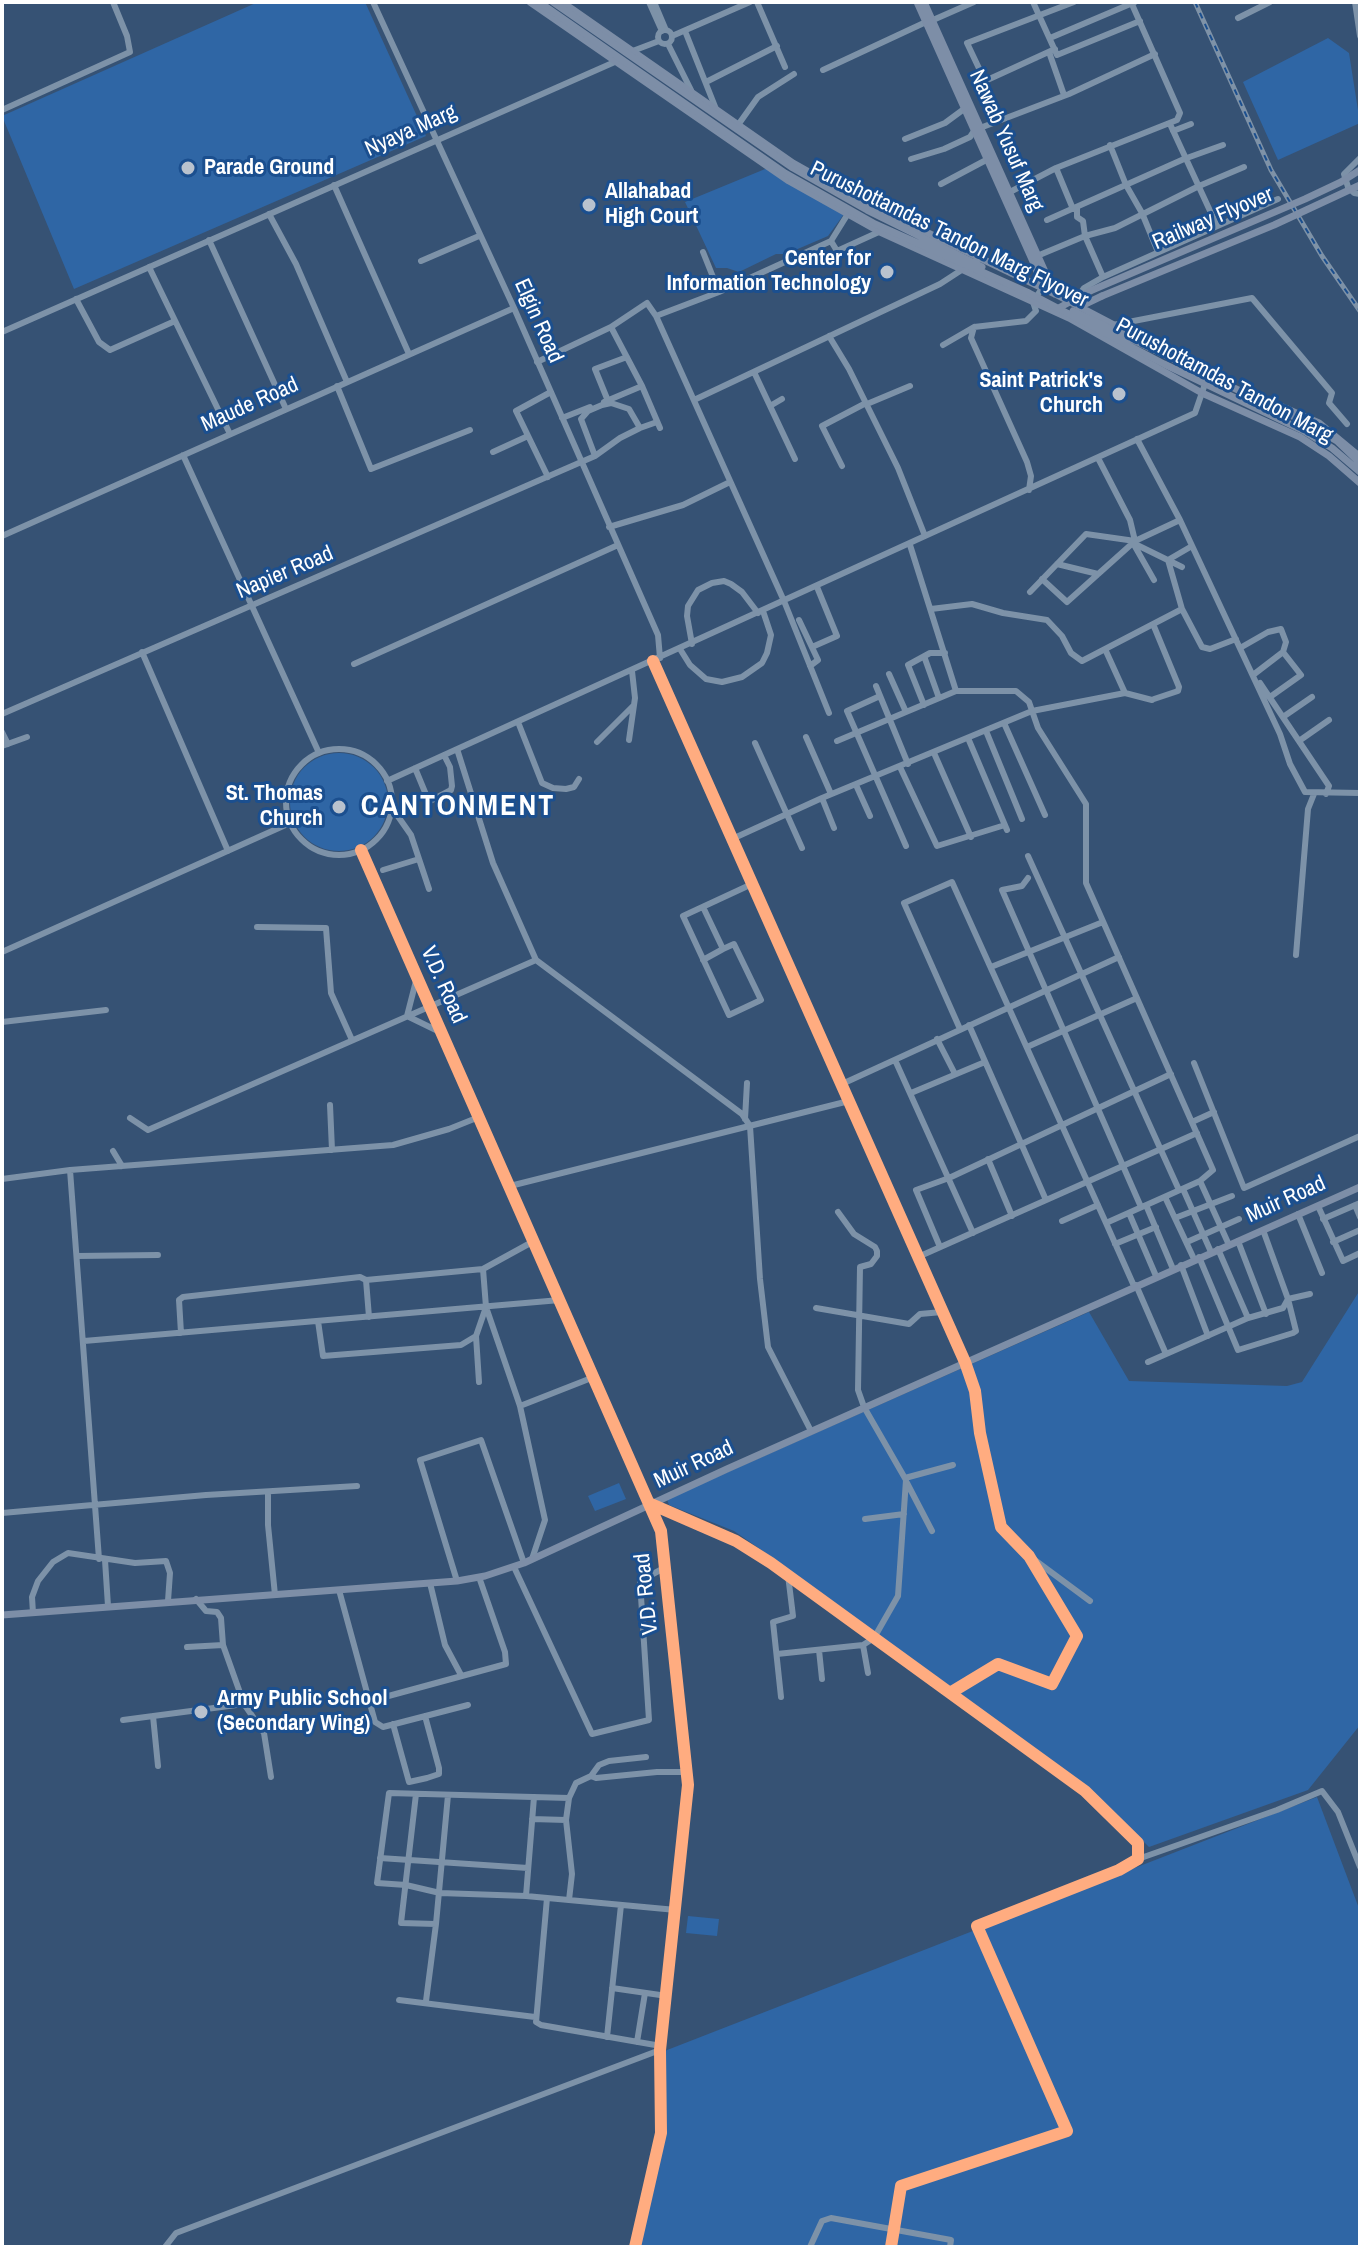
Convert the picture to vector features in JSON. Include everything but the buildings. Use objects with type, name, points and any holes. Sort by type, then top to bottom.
[{"type":"main road","name":"Purushottamdas Tandon Marg","points":[[530,2],[779,175],[880,232],[1062,315],[1202,393],[1300,437],[1329,456],[1360,483]]},
{"type":"main road","name":"Purushottamdas Tandon Marg Flyover","points":[[539,2],[785,173],[875,224],[1029,293],[1164,364],[1302,430],[1332,448],[1360,472]]},
{"type":"main road","name":"Purushottamdas Tandon Marg Flyover","points":[[553,2],[750,139],[832,191],[1305,422],[1337,441],[1360,460]]},
{"type":"main road","name":"Purushottamdas Tandon Marg","points":[[562,2],[793,163],[855,198],[1055,294],[1209,374],[1319,423],[1360,460]]},
{"type":"main road","name":"Nawab Yusuf Marg","points":[[917,2],[930,21],[1055,294]]},
{"type":"main road","name":"Nawab Yusuf Marg","points":[[924,2],[964,109],[977,129],[1042,288]]},
{"type":"main road","name":"Railway Flyover","points":[[1053,311],[1090,291],[1305,199],[1360,170]]},
{"type":"main road","name":"Railway Flyover","points":[[1062,315],[1360,185]]},
{"type":"main road","name":"Muir Road","points":[[2,1615],[457,1581],[514,1567],[1135,1285],[1360,1187]]},
{"type":"street","points":[[2,110],[130,52],[113,2]]},
{"type":"street","name":"Elgin Road","points":[[373,2],[514,308],[658,635],[656,660],[732,839],[965,1362],[975,1391],[980,1433],[1001,1527],[1029,1556]]},
{"type":"street","points":[[652,2],[691,90]]},
{"type":"street","points":[[668,44],[659,41],[658,34],[685,31],[750,2]]},
{"type":"street","points":[[757,2],[785,67]]},
{"type":"street","points":[[823,70],[974,2]]},
{"type":"street","points":[[1033,2],[1050,38],[1064,95]]},
{"type":"street","points":[[1052,50],[985,81],[967,43],[1074,2]]},
{"type":"street","points":[[1050,38],[1133,2],[1180,113],[1172,128]]},
{"type":"street","points":[[1242,2],[1247,12]]},
{"type":"street","points":[[1238,18],[1270,2]]},
{"type":"street","points":[[1355,2],[1360,36]]},
{"type":"street","points":[[1052,50],[1057,55],[1140,21]]},
{"type":"street","points":[[685,31],[716,109]]},
{"type":"street","name":"Nyaya Marg","points":[[2,332],[659,41]]},
{"type":"street","points":[[706,82],[777,46]]},
{"type":"street","points":[[911,159],[944,149],[970,137],[977,129],[1064,95],[1155,54]]},
{"type":"street","points":[[738,125],[758,97],[794,74]]},
{"type":"street","points":[[905,139],[945,123],[964,109]]},
{"type":"street","points":[[1008,193],[1110,145],[1191,124]]},
{"type":"street","points":[[1172,128],[1217,226]]},
{"type":"street","points":[[1110,145],[1158,252]]},
{"type":"street","points":[[1047,220],[1184,159],[1223,145]]},
{"type":"street","points":[[1360,158],[1344,174],[1348,187],[1360,194]]},
{"type":"street","points":[[941,184],[988,159]]},
{"type":"street","points":[[1037,256],[1085,236],[1115,228],[1244,167]]},
{"type":"street","points":[[1056,168],[1073,209],[1077,209],[1077,217],[1083,221],[1085,236],[1103,277]]},
{"type":"street","points":[[334,185],[409,354]]},
{"type":"street","points":[[656,316],[719,292],[831,241],[855,198]]},
{"type":"street","points":[[1078,297],[1084,288],[1103,277],[1278,199]]},
{"type":"street","points":[[269,214],[296,264],[347,382]]},
{"type":"street","points":[[831,241],[837,251],[880,232],[895,217]]},
{"type":"street","points":[[421,261],[479,236]]},
{"type":"street","points":[[209,240],[286,409]]},
{"type":"street","points":[[703,252],[719,292]]},
{"type":"street","points":[[694,400],[964,270],[980,258]]},
{"type":"street","points":[[149,267],[230,434]]},
{"type":"street","points":[[943,345],[974,327],[1026,321],[1036,311],[1033,302],[1042,288]]},
{"type":"street","points":[[1113,325],[1252,298],[1332,393],[1329,403],[1347,424]]},
{"type":"street","points":[[76,299],[99,342],[110,350],[175,321]]},
{"type":"street","points":[[537,362],[611,327],[647,303],[656,316],[784,601],[829,713]]},
{"type":"street","name":"Maude Road","points":[[2,536],[514,308]]},
{"type":"street","points":[[562,418],[642,386],[611,327]]},
{"type":"street","points":[[974,327],[971,338],[1027,462],[1031,476],[1029,490]]},
{"type":"street","points":[[829,336],[898,468],[925,536]]},
{"type":"street","points":[[608,401],[595,369],[627,357]]},
{"type":"street","points":[[754,372],[795,459]]},
{"type":"street","points":[[387,781],[1195,413],[1209,374]]},
{"type":"street","points":[[337,386],[371,469],[470,430]]},
{"type":"street","name":"Napier Road","points":[[2,716],[142,652],[581,463],[640,428],[658,425],[642,386]]},
{"type":"street","points":[[842,466],[822,426],[910,386]]},
{"type":"street","points":[[548,477],[516,411],[549,393]]},
{"type":"street","points":[[770,406],[782,399]]},
{"type":"street","points":[[595,456],[581,423],[588,411],[611,403],[622,406],[629,409],[640,428]]},
{"type":"street","points":[[493,452],[528,436]]},
{"type":"street","points":[[1137,439],[1180,520],[1305,792],[1360,793]]},
{"type":"street","points":[[183,455],[319,753]]},
{"type":"street","points":[[1098,458],[1130,520],[1134,542],[1154,580]]},
{"type":"street","points":[[609,527],[683,505],[730,482]]},
{"type":"street","points":[[1042,579],[1067,602],[1134,542],[1180,520]]},
{"type":"street","points":[[1030,592],[1086,534],[1134,542],[1182,567]]},
{"type":"street","points":[[354,664],[618,545]]},
{"type":"street","points":[[910,545],[956,691]]},
{"type":"street","points":[[1168,560],[1192,546]]},
{"type":"street","points":[[1168,560],[1182,609],[1202,647],[1210,649],[1236,639]]},
{"type":"street","points":[[1057,564],[1098,574]]},
{"type":"street","points":[[680,649],[690,665],[706,679],[722,682],[742,677],[762,663],[771,635],[760,612],[742,592],[724,581],[698,590],[688,606],[692,644]]},
{"type":"street","points":[[812,647],[837,636],[817,587]]},
{"type":"street","points":[[931,609],[972,604],[1047,620],[1062,636],[1071,653],[1082,661],[1182,609]]},
{"type":"street","points":[[799,620],[818,660],[810,666]]},
{"type":"street","points":[[732,839],[831,794],[1032,711],[1125,693],[1153,700],[1178,691],[1153,624]]},
{"type":"street","points":[[1240,648],[1268,632],[1281,629],[1286,642],[1283,652],[1252,674]]},
{"type":"street","points":[[1105,649],[1125,693]]},
{"type":"street","points":[[142,652],[228,851]]},
{"type":"street","points":[[1270,697],[1301,675],[1283,652]]},
{"type":"street","points":[[924,705],[908,665],[930,653],[945,653]]},
{"type":"street","points":[[924,656],[939,698]]},
{"type":"street","points":[[629,740],[635,698],[632,671]]},
{"type":"street","points":[[889,674],[906,712]]},
{"type":"street","points":[[1252,674],[1329,786],[1326,794]]},
{"type":"street","points":[[876,686],[937,846],[1006,828],[968,738]]},
{"type":"street","points":[[837,741],[956,691],[1016,691],[1029,702],[1038,728],[1086,804],[1086,883],[1213,1170],[1200,1181],[1106,1223]]},
{"type":"street","points":[[880,696],[847,711],[906,846]]},
{"type":"street","points":[[1283,717],[1312,697]]},
{"type":"street","points":[[597,742],[633,706]]},
{"type":"street","points":[[1299,741],[1329,720]]},
{"type":"street","points":[[518,722],[542,783],[566,789],[574,787],[579,779]]},
{"type":"street","points":[[1004,723],[1045,815]]},
{"type":"street","points":[[986,731],[1022,819]]},
{"type":"street","points":[[2,732],[5,745],[27,737]]},
{"type":"street","points":[[806,737],[831,794]]},
{"type":"street","points":[[755,743],[802,848]]},
{"type":"street","points":[[457,749],[493,863],[536,960],[748,1122]]},
{"type":"street","points":[[343,750],[366,756],[387,781],[391,791],[391,813],[380,835],[361,850],[348,854],[320,852],[308,845],[290,823],[286,806],[290,782],[304,761],[319,753],[343,750]]},
{"type":"street","points":[[934,753],[971,837]]},
{"type":"street","points":[[415,768],[430,801],[451,790],[450,767],[444,755]]},
{"type":"street","points":[[856,785],[870,816]]},
{"type":"street","points":[[1296,955],[1308,809],[1314,794]]},
{"type":"street","points":[[822,798],[834,828]]},
{"type":"street","points":[[391,813],[403,823],[429,889]]},
{"type":"street","points":[[2,952],[290,823]]},
{"type":"street","name":"V.D. Road","points":[[361,850],[661,1531],[688,1785],[661,2048],[661,2133],[635,2247]]},
{"type":"street","points":[[1028,856],[1161,1149],[1248,1318]]},
{"type":"street","points":[[383,870],[419,859]]},
{"type":"street","points":[[1028,878],[1022,886],[1002,890],[1123,1166],[1177,1267],[1208,1336]]},
{"type":"street","points":[[960,1029],[904,903],[952,882],[1166,1354]]},
{"type":"street","points":[[703,960],[734,944],[761,1000],[729,1015],[703,960],[683,916],[752,884]]},
{"type":"street","points":[[703,907],[723,949]]},
{"type":"street","points":[[991,967],[1103,922]]},
{"type":"street","points":[[257,927],[326,928],[331,993],[352,1040]]},
{"type":"street","points":[[842,1084],[1119,957]]},
{"type":"street","points":[[130,1118],[148,1130],[536,960]]},
{"type":"street","points":[[407,1016],[417,977]]},
{"type":"street","points":[[1027,1047],[1137,998]]},
{"type":"street","points":[[2,1022],[106,1010]]},
{"type":"street","points":[[407,1016],[442,1033]]},
{"type":"street","points":[[969,1025],[1046,1200]]},
{"type":"street","points":[[937,1039],[955,1074]]},
{"type":"street","points":[[895,1060],[973,1233]]},
{"type":"street","points":[[911,1093],[985,1062]]},
{"type":"street","points":[[1194,1063],[1244,1188],[1360,1136]]},
{"type":"street","points":[[940,1247],[916,1190],[949,1178],[1171,1074]]},
{"type":"street","points":[[747,1083],[760,1279],[768,1347],[811,1431]]},
{"type":"street","points":[[510,1186],[748,1122],[849,1101]]},
{"type":"street","points":[[330,1105],[332,1150]]},
{"type":"street","points":[[1192,1122],[1214,1112]]},
{"type":"street","points":[[2,1179],[70,1170],[393,1145],[479,1117]]},
{"type":"street","points":[[918,1257],[1197,1133]]},
{"type":"street","points":[[113,1151],[122,1166]]},
{"type":"street","points":[[988,1159],[1012,1216]]},
{"type":"street","points":[[70,1170],[96,1506],[108,1606]]},
{"type":"street","points":[[1200,1181],[1229,1245]]},
{"type":"street","points":[[1175,1218],[1232,1196]]},
{"type":"street","points":[[1165,1197],[1240,1351],[1296,1331],[1263,1230]]},
{"type":"street","points":[[1323,1219],[1358,1204],[1360,1217]]},
{"type":"street","points":[[1062,1221],[1098,1205]]},
{"type":"street","points":[[1318,1206],[1343,1261],[1360,1253]]},
{"type":"street","points":[[838,1212],[854,1234],[877,1251],[875,1260],[860,1267],[858,1390],[864,1407],[932,1531]]},
{"type":"street","points":[[1129,1213],[1156,1276]]},
{"type":"street","points":[[1298,1214],[1322,1273]]},
{"type":"street","points":[[1187,1242],[1239,1219]]},
{"type":"street","points":[[1115,1244],[1156,1227]]},
{"type":"street","points":[[1333,1242],[1360,1230]]},
{"type":"street","points":[[181,1333],[179,1300],[183,1297],[360,1277],[366,1280],[483,1269],[534,1241]]},
{"type":"street","points":[[1238,1241],[1266,1314]]},
{"type":"street","points":[[77,1256],[158,1255]]},
{"type":"street","points":[[483,1269],[486,1307],[520,1406],[545,1520],[528,1561]]},
{"type":"street","points":[[366,1280],[369,1317]]},
{"type":"street","points":[[1148,1362],[1248,1318],[1283,1308],[1288,1299],[1310,1294]]},
{"type":"street","points":[[84,1341],[560,1300]]},
{"type":"street","points":[[479,1382],[476,1336],[486,1307]]},
{"type":"street","points":[[816,1308],[909,1324],[920,1314],[942,1312]]},
{"type":"street","points":[[318,1321],[323,1356],[461,1345],[476,1336]]},
{"type":"street","points":[[520,1406],[594,1377]]},
{"type":"street","points":[[457,1581],[420,1460],[481,1440],[528,1561]]},
{"type":"street","points":[[905,1479],[953,1465]]},
{"type":"street","points":[[777,1654],[863,1645],[874,1638],[898,1596],[905,1479]]},
{"type":"street","points":[[2,1513],[206,1495],[268,1494],[357,1486]]},
{"type":"street","points":[[268,1494],[275,1595]]},
{"type":"street","points":[[651,1504],[736,1541],[788,1575],[1085,1791],[1138,1843],[1138,1859]]},
{"type":"street","points":[[865,1519],[904,1514]]},
{"type":"street","points":[[33,1613],[32,1597],[38,1581],[53,1562],[68,1553],[135,1563],[166,1561],[170,1573],[168,1601]]},
{"type":"street","points":[[1029,1556],[1090,1601]]},
{"type":"street","points":[[950,1693],[998,1664],[1052,1684],[1077,1636],[1029,1556]]},
{"type":"street","points":[[514,1567],[592,1734],[649,1720],[640,1581],[664,1568]]},
{"type":"street","points":[[781,1697],[773,1622],[793,1616],[788,1575]]},
{"type":"street","points":[[370,1701],[506,1664],[505,1652],[479,1577]]},
{"type":"street","points":[[430,1583],[445,1645],[461,1675]]},
{"type":"street","points":[[339,1590],[375,1722],[383,1727],[468,1705]]},
{"type":"street","points":[[196,1599],[206,1611],[217,1612],[221,1618],[223,1645],[244,1704],[264,1733],[271,1777]]},
{"type":"street","points":[[187,1647],[223,1645]]},
{"type":"street","points":[[863,1645],[868,1673]]},
{"type":"street","points":[[819,1650],[822,1679]]},
{"type":"street","points":[[123,1720],[244,1704]]},
{"type":"street","points":[[153,1716],[158,1766]]},
{"type":"street","points":[[393,1724],[409,1782],[427,1778],[439,1774],[425,1716]]},
{"type":"street","points":[[569,1900],[572,1874],[566,1820],[569,1798],[576,1783],[591,1776],[599,1765],[609,1761],[646,1757]]},
{"type":"street","points":[[591,1776],[687,1772]]},
{"type":"street","points":[[891,2247],[901,2186],[1067,2131],[977,1926],[1119,1870],[1138,1859],[1322,1791],[1338,1812],[1360,1867]]},
{"type":"street","points":[[569,1798],[389,1793],[377,1883],[406,1885],[440,1893],[526,1896],[676,1910]]},
{"type":"street","points":[[416,1794],[401,1923],[436,1924]]},
{"type":"street","points":[[426,2001],[440,1893],[448,1795]]},
{"type":"street","points":[[526,1896],[534,1797]]},
{"type":"street","points":[[532,1819],[566,1820]]},
{"type":"street","points":[[380,1858],[528,1868]]},
{"type":"street","points":[[547,1898],[535,2017],[541,2025],[661,2048]]},
{"type":"street","points":[[607,2037],[621,1905]]},
{"type":"street","points":[[612,1988],[667,1996]]},
{"type":"street","points":[[637,2042],[645,1993]]},
{"type":"street","points":[[399,2000],[535,2017]]},
{"type":"street","points":[[165,2247],[176,2233],[661,2048]]},
{"type":"street","points":[[810,2247],[822,2221],[831,2218],[951,2240],[950,2247]]},
{"type":"shaded area","name":"Parade Ground","points":[[258,2],[365,2],[426,136],[74,289],[2,116]]},
{"type":"shaded area","points":[[1328,38],[1349,53],[1360,123],[1278,160],[1243,82]]},
{"type":"shaded area","points":[[770,167],[847,210],[828,236],[786,254],[776,254],[739,272],[716,268],[685,202]]},
{"type":"shaded area","points":[[339,753],[358,756],[374,767],[385,783],[388,802],[385,821],[374,837],[358,848],[339,851],[320,848],[304,837],[293,821],[290,802],[293,783],[304,767],[320,756]]},
{"type":"shaded area","points":[[1360,1290],[1360,1725],[1308,1790],[1149,1847],[1086,1785],[773,1558],[734,1531],[669,1505],[667,1499],[1089,1312],[1129,1381],[1287,1386],[1302,1382]]},
{"type":"shaded area","points":[[619,1483],[626,1499],[595,1511],[588,1496]]},
{"type":"shaded area","points":[[1317,1797],[1360,1911],[1360,2247],[639,2247],[664,2135],[662,2052]]},
{"type":"shaded area","points":[[688,1916],[719,1919],[717,1936],[686,1933]]},
{"type":"railway","points":[[1195,2],[1271,170],[1322,256],[1360,311]]},
{"type":"cycle path","points":[[653,661],[965,1362],[975,1391],[980,1433],[1001,1527],[1029,1556],[1077,1636],[1052,1684],[998,1664],[950,1693]]},
{"type":"cycle path","points":[[361,850],[661,1531],[688,1785],[660,2050],[661,2133],[635,2247]]},
{"type":"cycle path","points":[[651,1504],[736,1541],[771,1563],[1085,1791],[1138,1843],[1138,1859],[1119,1870],[977,1926],[1067,2131],[901,2186],[891,2247]]},
{"type":"place","name":"Parade Ground","points":[[188,168]]},
{"type":"place","name":"Allahabad High Court","points":[[589,205]]},
{"type":"place","name":"Center for Information Technology","points":[[887,272]]},
{"type":"place","name":"Saint Patrick's Church","points":[[1119,394]]},
{"type":"place","name":"St. Thomas Church","points":[[339,807]]},
{"type":"place","name":"Army Public School (Secondary Wing)","points":[[201,1712]]},
{"type":"district","name":"CANTONMENT","points":[[458,807]]}]
